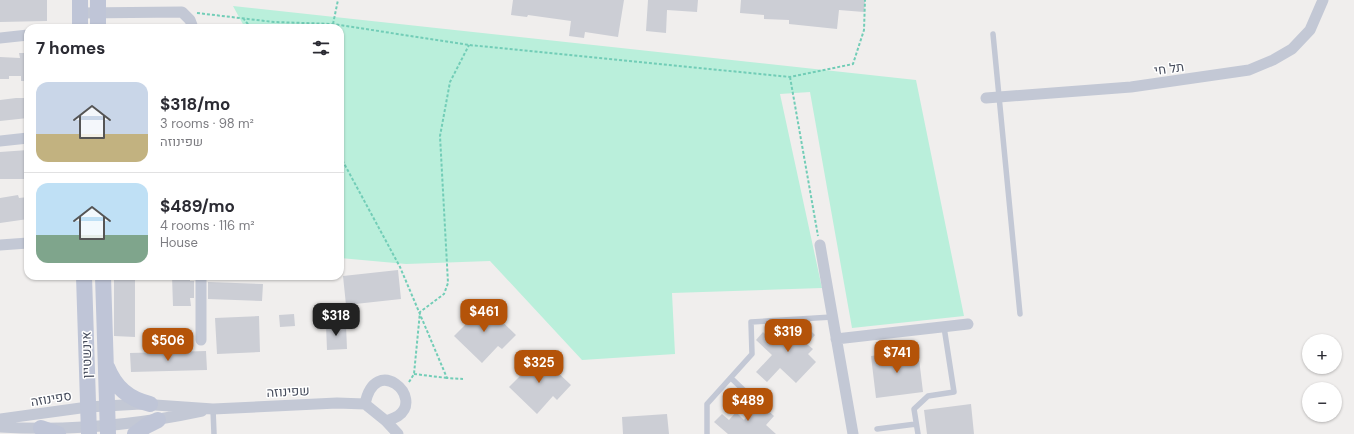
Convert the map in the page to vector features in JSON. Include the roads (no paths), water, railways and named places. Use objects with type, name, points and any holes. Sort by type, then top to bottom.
[{"type":"main road","name":"אינשטיין","points":[[84,280],[89,430]]},
{"type":"main road","name":"אינשטיין","points":[[103,280],[107,429]]},
{"type":"main road","points":[[105,363],[109,374],[119,389],[127,396],[150,404]]},
{"type":"main road","points":[[134,434],[158,420]]},
{"type":"main road","points":[[41,428],[58,434]]},
{"type":"street","name":"תל חי","points":[[986,98],[1131,87],[1249,70],[1273,60],[1292,49],[1310,30],[1323,0]]},
{"type":"street","points":[[80,14],[182,12],[190,20],[192,24]]},
{"type":"street","points":[[0,38],[24,35]]},
{"type":"street","points":[[0,141],[24,138]]},
{"type":"street","points":[[0,245],[24,243]]},
{"type":"street","points":[[820,245],[853,434]]},
{"type":"street","points":[[201,280],[201,340]]},
{"type":"street","points":[[836,339],[968,324]]},
{"type":"street","points":[[386,422],[398,416],[402,411],[406,399],[404,392],[396,383],[390,380],[377,382],[368,391],[365,404],[398,434]]},
{"type":"street","name":"שפינוזה","points":[[106,406],[150,404],[213,409],[337,403],[365,404]]},
{"type":"street","name":"ספינוזה","points":[[0,419],[106,406]]},
{"type":"street","name":"שפינוזה","points":[[89,430],[107,429],[213,409]]},
{"type":"street","name":"ספינוזה","points":[[0,428],[89,430]]},
{"type":"lane","points":[[993,34],[1020,314]]},
{"type":"lane","points":[[707,434],[707,404],[752,354],[752,322],[832,317]]},
{"type":"lane","points":[[918,434],[914,409],[928,396],[954,392],[944,327]]},
{"type":"lane","points":[[731,378],[754,400]]},
{"type":"lane","points":[[213,409],[214,434]]},
{"type":"lane","points":[[877,429],[916,424]]}]
